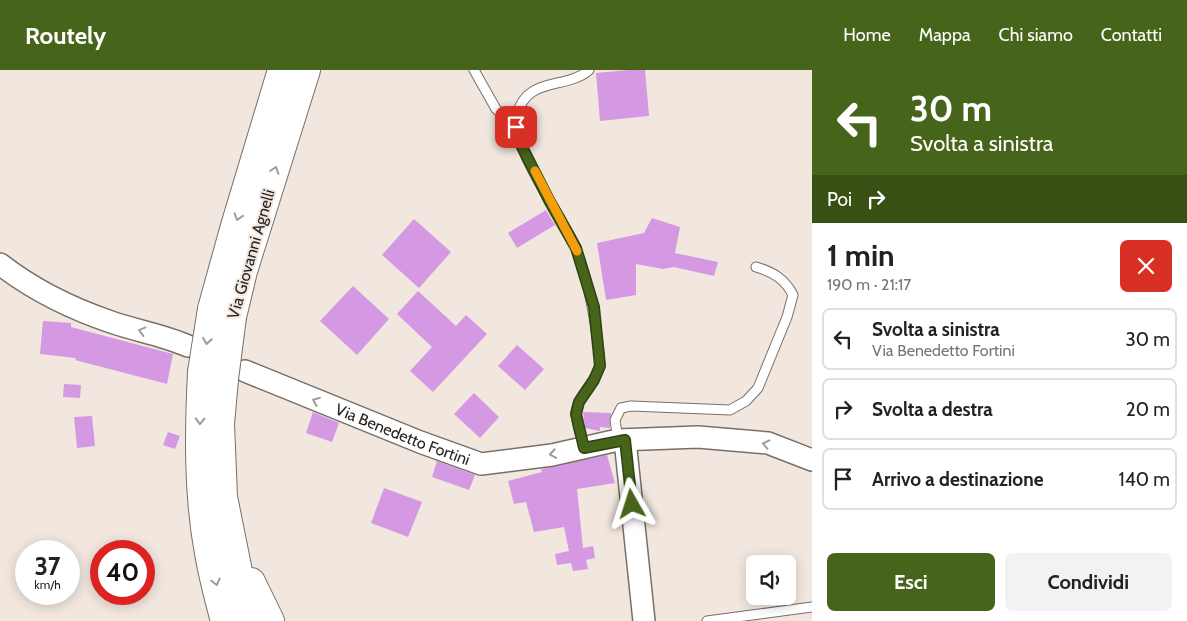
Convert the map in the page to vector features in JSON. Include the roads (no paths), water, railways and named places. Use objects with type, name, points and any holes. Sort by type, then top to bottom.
[{"type":"highway","name":"Via Giovanni Agnelli","points":[[248,621],[223,497],[220,424],[223,374],[222,313],[282,70]]},
{"type":"highway","name":"Via Giovanni Agnelli","points":[[222,313],[243,271],[306,70]]},
{"type":"highway","name":"Via Giovanni Agnelli","points":[[223,374],[200,450],[203,513],[209,554],[225,621]]},
{"type":"highway","points":[[223,497],[259,604],[270,621]]},
{"type":"street","points":[[0,264],[59,300],[110,322],[173,339],[188,346]]},
{"type":"street","name":"Via Benedetto Fortini","points":[[223,374],[481,464],[552,455],[622,440],[724,438],[768,443],[812,460]]},
{"type":"street","points":[[622,440],[644,621]]},
{"type":"lane","points":[[474,70],[496,109],[516,127]]},
{"type":"lane","points":[[584,448],[576,414],[579,402],[594,380],[600,366],[594,307],[576,248],[516,135],[516,116],[522,101],[533,90],[580,78],[589,70]]},
{"type":"lane","points":[[622,440],[615,420],[621,408],[631,406],[730,410],[746,401],[758,388],[787,317],[793,295],[788,286],[772,271],[756,267]]},
{"type":"lane","points":[[707,621],[812,607]]}]
